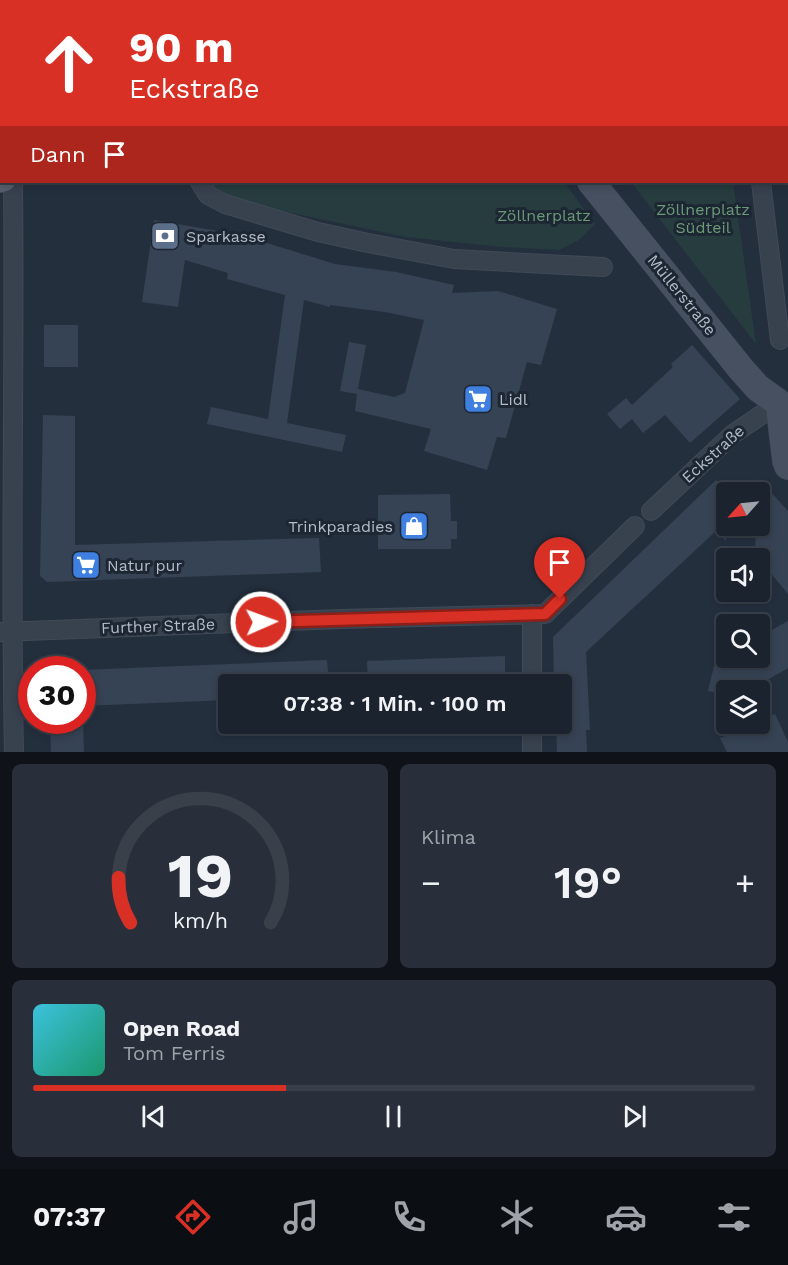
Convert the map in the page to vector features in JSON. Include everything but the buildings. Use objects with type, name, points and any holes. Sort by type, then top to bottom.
[{"type":"main road","name":"Müllerstraße","points":[[592,183],[741,369],[758,388],[786,406]]},
{"type":"main road","points":[[786,406],[786,461],[788,466]]},
{"type":"street","points":[[13,183],[15,309],[6,632],[14,752]]},
{"type":"street","points":[[201,183],[208,195],[225,204],[318,232],[358,241],[454,259],[603,267]]},
{"type":"street","points":[[761,183],[780,340]]},
{"type":"street","name":"Eckstraße","points":[[651,511],[733,434],[786,406]]},
{"type":"street","points":[[532,674],[532,614],[545,614],[635,526]]},
{"type":"street","name":"Further Straße","points":[[6,632],[532,614]]},
{"type":"street","points":[[532,734],[532,752]]},
{"type":"green space","name":"Zöllnerplatz","points":[[208,183],[565,183],[595,224],[579,240],[559,250],[501,247],[406,237],[268,208],[218,192]]},
{"type":"green space","name":"Zöllnerplatz Südteil","points":[[632,183],[733,183],[756,344]]},
{"type":"place","name":"Sparkasse","points":[[165,236]]},
{"type":"place","name":"Lidl","points":[[478,399]]},
{"type":"place","name":"Trinkparadies","points":[[414,526]]},
{"type":"place","name":"Natur pur","points":[[86,565]]},
{"type":"route","points":[[261,622],[545,614],[560,599]]}]
